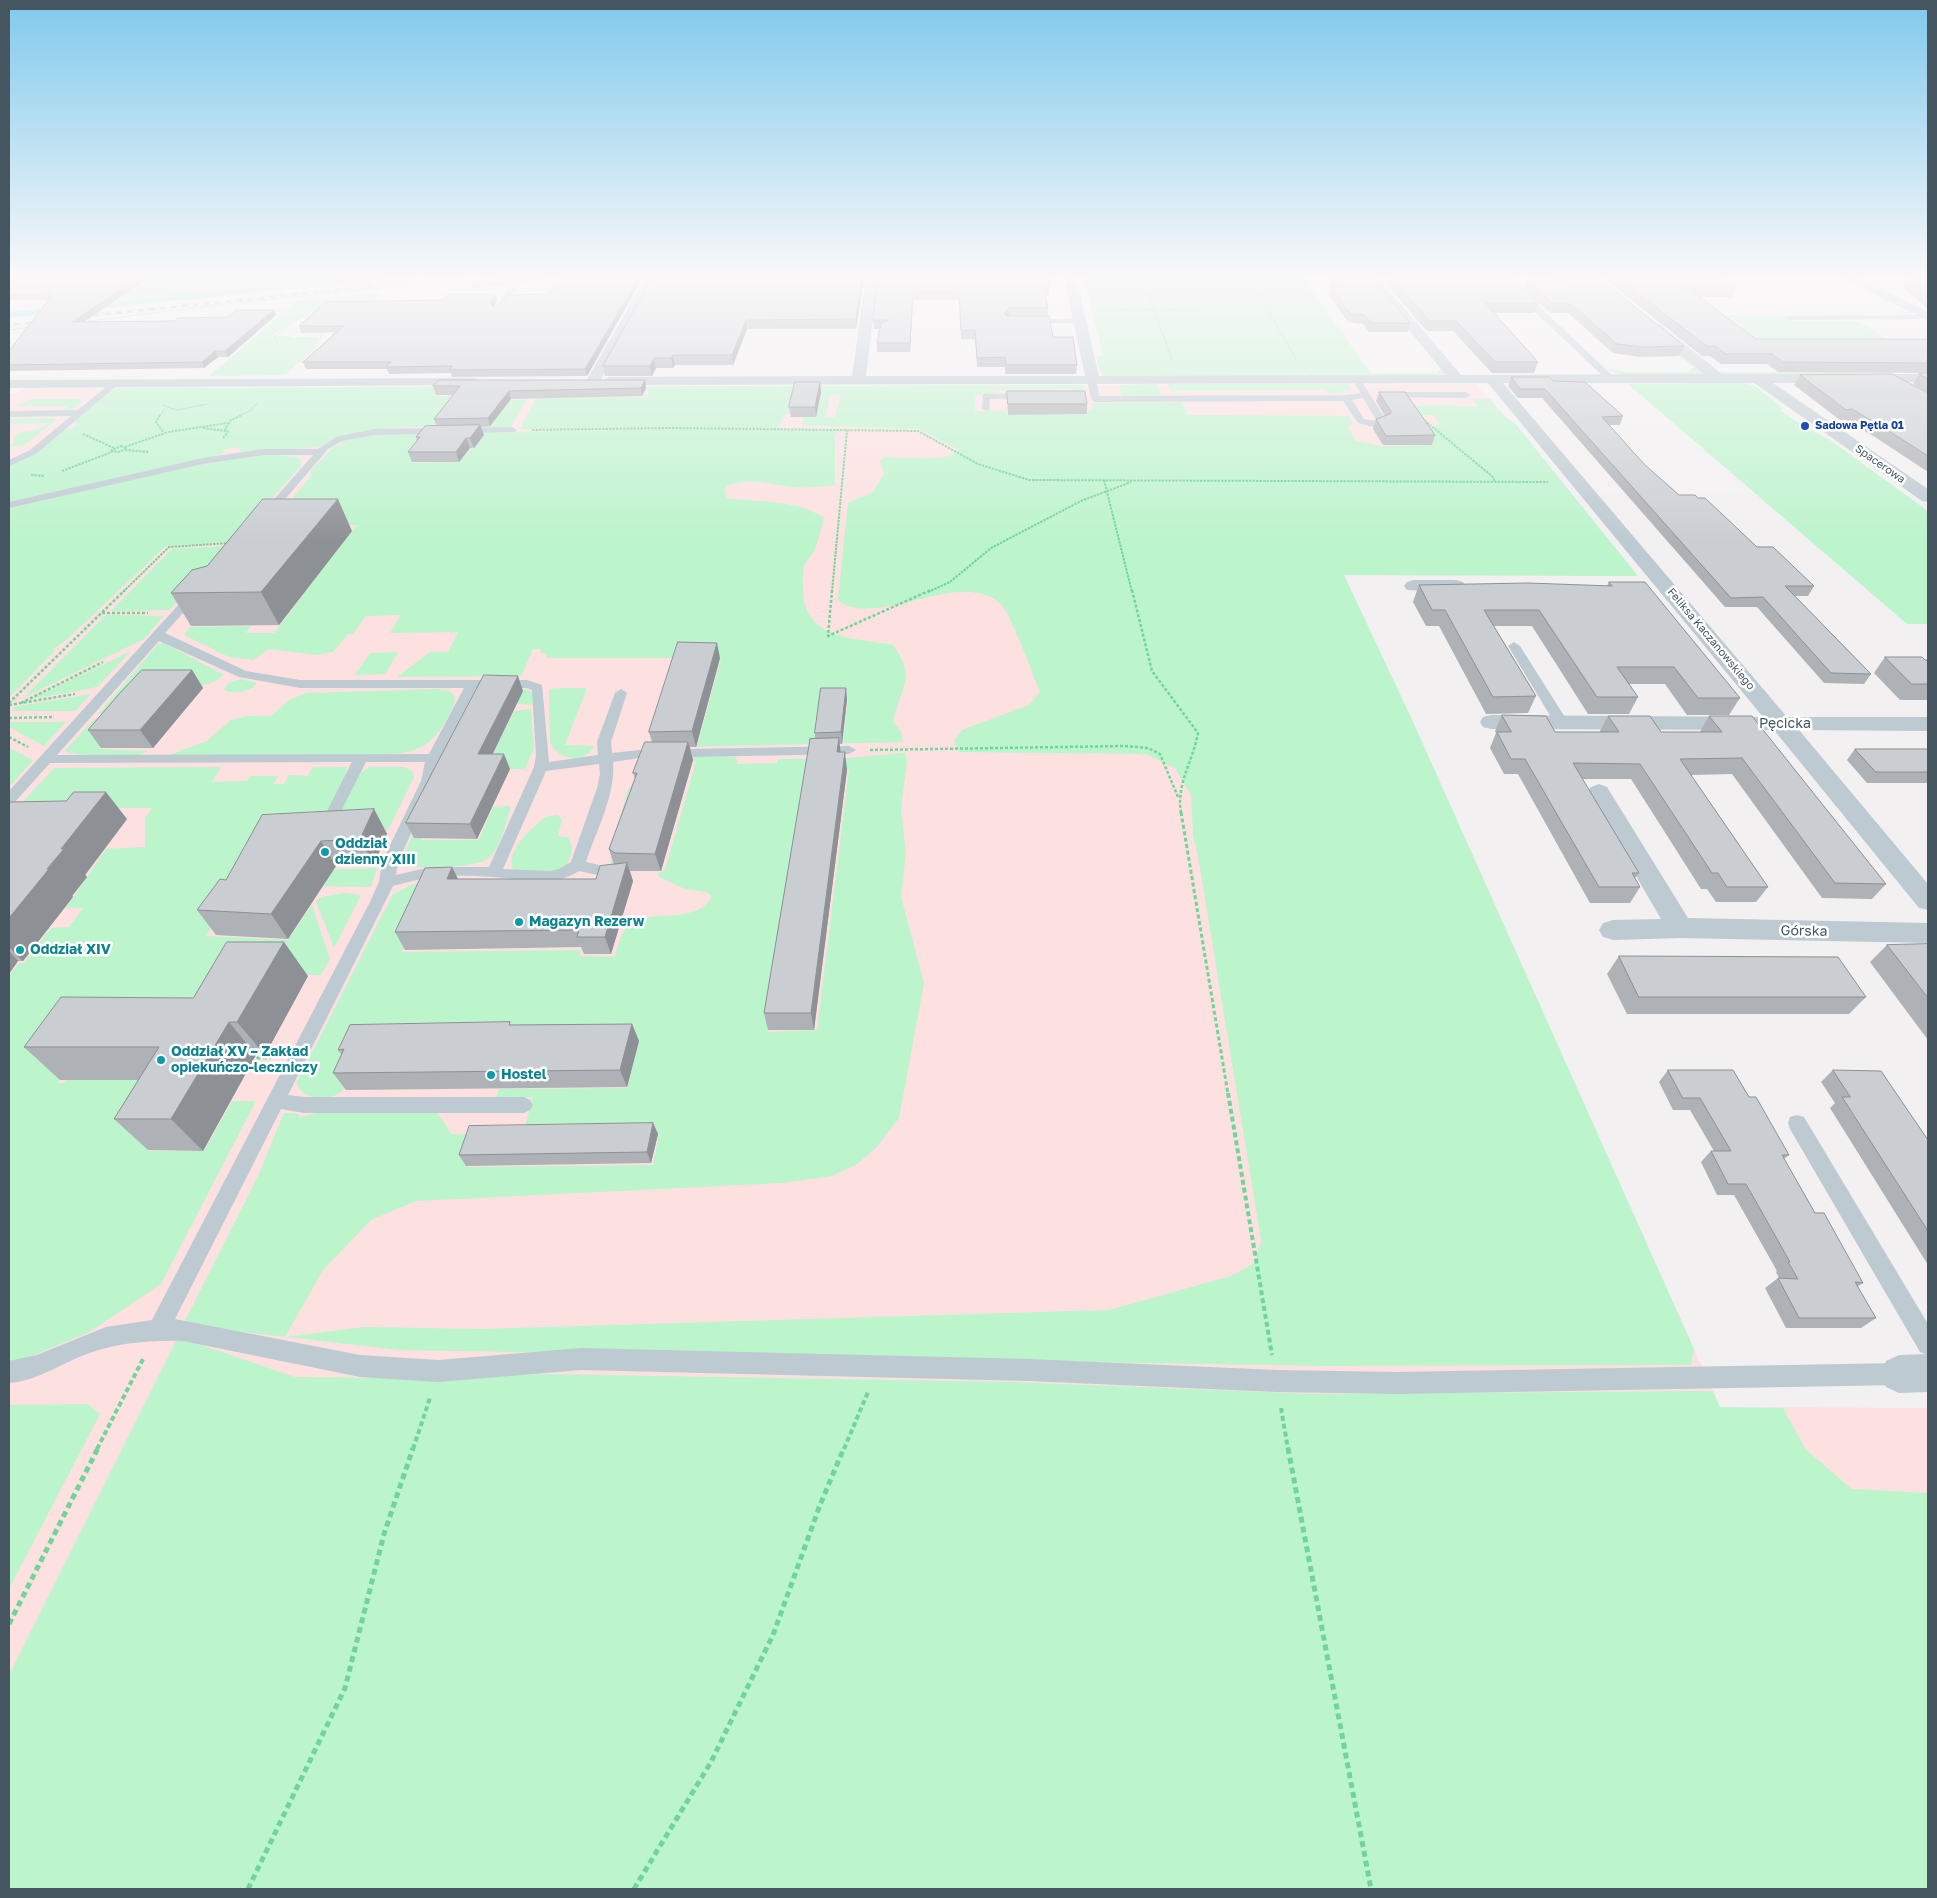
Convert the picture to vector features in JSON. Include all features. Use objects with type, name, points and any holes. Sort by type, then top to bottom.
[{"type":"street","points":[[593,381],[602,366]]},
{"type":"street","points":[[858,381],[860,366]]},
{"type":"street","points":[[1091,366],[1094,380]]},
{"type":"street","points":[[1446,366],[1457,379]]},
{"type":"street","points":[[1702,366],[1719,379]]},
{"type":"street","points":[[1889,378],[1912,391]]},
{"type":"street","points":[[576,382],[1928,378]]},
{"type":"street","name":"Feliksa Kaczanowskiego","points":[[1492,379],[1578,482],[1657,586],[1781,724],[1928,901]]},
{"type":"street","name":"Spacerowa","points":[[1758,379],[1928,498]]},
{"type":"street","points":[[12,386],[116,383],[486,382]]},
{"type":"street","points":[[1414,586],[1472,586]]},
{"type":"street","name":"Pęcicka","points":[[1491,722],[1928,724]]},
{"type":"street","points":[[1599,792],[1680,928]]},
{"type":"street","name":"Górska","points":[[1613,930],[1680,928],[1928,933]]},
{"type":"lane","points":[[1597,366],[1611,379]]},
{"type":"lane","points":[[1346,398],[1361,421],[1374,424],[1382,422],[1356,379]]},
{"type":"lane","points":[[1093,396],[1094,380]]},
{"type":"lane","points":[[9,463],[30,454],[116,383]]},
{"type":"lane","points":[[1084,396],[1093,396],[1095,399],[1346,398],[1366,395],[1466,395]]},
{"type":"lane","points":[[986,410],[986,396],[1035,396]]},
{"type":"lane","points":[[9,414],[80,413]]},
{"type":"lane","points":[[241,542],[321,452],[339,439],[366,433],[512,430]]},
{"type":"lane","points":[[9,505],[232,452],[321,452]]},
{"type":"lane","points":[[9,800],[202,585]]},
{"type":"lane","points":[[153,640],[165,638],[236,672],[272,681],[300,684],[527,684],[538,688],[543,755],[541,767],[494,872]]},
{"type":"lane","points":[[1514,646],[1562,722]]},
{"type":"lane","points":[[158,1330],[386,882],[390,862],[428,781],[433,758],[472,684]]},
{"type":"lane","points":[[386,882],[431,872],[494,872],[514,876],[550,876],[563,874],[577,865],[604,788],[607,774],[604,742],[620,693]]},
{"type":"lane","points":[[541,767],[639,754],[849,750]]},
{"type":"lane","points":[[326,827],[361,758]]},
{"type":"lane","points":[[46,760],[433,758]]},
{"type":"lane","points":[[577,865],[612,873]]},
{"type":"lane","points":[[276,1101],[304,1105],[524,1105]]},
{"type":"lane","points":[[1797,1123],[1928,1344]]},
{"type":"lane","points":[[9,1372],[32,1366],[83,1345],[110,1337],[158,1330],[183,1330],[360,1366],[438,1371],[582,1359],[878,1368],[1029,1370],[1277,1381],[1606,1381],[1914,1373]]},
{"type":"path","points":[[82,433],[114,448],[125,447],[164,433],[228,423],[254,409],[257,404],[254,400]]},
{"type":"path","points":[[154,404],[163,405],[165,408],[191,409],[210,403]]},
{"type":"path","points":[[164,433],[156,422],[165,408]]},
{"type":"path","points":[[1424,420],[1447,437],[1495,482]]},
{"type":"path","points":[[218,441],[226,435],[228,423]]},
{"type":"path","points":[[198,428],[226,431]]},
{"type":"path","points":[[512,430],[671,428],[918,431],[978,464],[1029,480],[1578,482]]},
{"type":"path","points":[[179,434],[180,430]]},
{"type":"path","points":[[847,430],[828,636],[950,582],[991,548],[1107,491],[1133,481]]},
{"type":"path","points":[[59,473],[112,452],[125,450],[127,448],[125,447]]},
{"type":"path","points":[[112,452],[110,450],[114,448]]},
{"type":"path","points":[[26,474],[33,468]]},
{"type":"path","points":[[1104,480],[1152,671],[1198,733],[1195,750],[1184,771],[1179,799]]},
{"type":"path","points":[[9,704],[168,547],[241,542]]},
{"type":"path","points":[[21,703],[141,643],[153,640]]},
{"type":"path","points":[[9,704],[108,689]]},
{"type":"path","points":[[849,750],[1087,746],[1148,748],[1160,754],[1179,799],[1295,1495],[1359,1814],[1371,1889]]},
{"type":"path","points":[[9,1624],[158,1330]]},
{"type":"path","points":[[634,1889],[658,1845],[711,1762],[773,1635],[820,1504],[878,1368]]},
{"type":"path","points":[[248,1889],[345,1688],[384,1534],[438,1371]]},
{"type":"shaded area","points":[[1476,384],[1507,418],[1514,422],[1638,576],[1344,575],[1413,722],[1720,1407],[1928,1408],[1928,1889],[9,1889],[9,393],[17,393],[25,388],[94,388],[98,390],[420,387]]},
{"type":"green space","points":[[221,366],[295,366],[286,375],[209,376]]},
{"type":"green space","points":[[1098,366],[1366,366],[1371,373],[1437,373],[1441,369],[1439,366],[1445,373],[1445,375],[1306,376],[1304,373],[1304,376],[1104,376],[1100,374]]},
{"type":"green space","points":[[1604,366],[1626,372],[1688,372],[1694,367],[1692,366],[1694,366],[1704,374],[1625,376],[1610,371]]},
{"type":"green space","points":[[1719,372],[1852,372],[1858,375],[1720,374]]},
{"type":"green space","points":[[1744,383],[1757,387],[1783,409],[1780,410],[1797,422],[1804,424],[1800,425],[1830,440],[1928,511],[1928,624],[1907,624],[1628,384]]},
{"type":"green space","points":[[1157,384],[1161,396],[1122,397],[1119,385]]},
{"type":"green space","points":[[1167,384],[1349,384],[1350,390],[1331,394],[1324,390],[1175,391],[1175,395]]},
{"type":"green space","points":[[1083,385],[1083,394],[1074,389],[992,390],[997,395],[975,395],[975,411],[1006,411],[1007,415],[1087,414],[1088,411],[1093,410],[1091,403],[1182,402],[1188,415],[1349,416],[1353,423],[1348,428],[1356,441],[1383,446],[1433,445],[1423,427],[1443,425],[1436,420],[1434,415],[1387,416],[1383,415],[1380,407],[1442,405],[1478,407],[1473,399],[1490,399],[1507,419],[1514,422],[1638,576],[1344,575],[1413,722],[1694,1349],[1691,1365],[1322,1366],[399,1350],[286,1337],[365,1327],[480,1329],[1109,1310],[1231,1276],[1255,1263],[1261,1240],[1193,835],[1191,795],[1175,768],[1146,754],[959,752],[954,741],[962,730],[1029,705],[1040,692],[1016,632],[1001,604],[984,594],[963,592],[941,594],[873,608],[854,608],[838,600],[848,503],[873,492],[884,474],[880,461],[885,457],[944,457],[959,450],[919,429],[802,425],[804,417],[816,417],[821,392],[795,392],[789,414],[783,415],[779,428],[520,429],[536,398],[647,397],[649,391],[440,389],[434,396],[460,396],[457,400],[527,400],[510,428],[411,427],[359,432],[338,438],[321,447],[240,452],[239,447],[226,449],[220,455],[9,502],[9,465],[36,453],[66,429],[71,429],[78,423],[74,422],[111,391],[118,388]],"holes":[[[830,395],[841,395],[835,417],[826,417]]]},
{"type":"green space","points":[[31,399],[78,399],[83,401],[73,409],[62,411],[68,406],[18,406]]},
{"type":"green space","points":[[54,418],[56,420],[24,445],[10,447],[14,443],[13,437],[22,432],[39,429],[48,423],[9,424],[9,419]]},
{"type":"green space","points":[[677,429],[841,431],[835,434],[835,485],[792,487],[759,482],[744,482],[726,486],[725,491],[727,498],[790,505],[814,512],[824,518],[816,547],[803,569],[803,590],[806,606],[812,619],[822,628],[834,634],[893,645],[900,656],[906,674],[893,721],[901,732],[903,742],[681,747],[682,743],[698,743],[721,658],[546,658],[547,653],[541,653],[540,649],[533,649],[521,676],[397,677],[430,652],[448,652],[458,632],[390,633],[401,615],[366,616],[353,634],[348,634],[333,652],[317,655],[269,649],[253,660],[229,657],[184,635],[190,627],[251,626],[246,633],[274,633],[303,595],[307,557],[333,556],[357,525],[265,530],[312,475],[311,471],[333,447],[340,445],[344,440],[365,435]],"holes":[[[478,442],[459,462],[412,463],[423,448]],[[820,699],[848,699],[843,742],[815,742]]]},
{"type":"green space","points":[[266,454],[297,457],[301,460],[301,466],[233,541],[166,546],[64,642],[53,649],[55,651],[9,697],[9,508],[182,467]]},
{"type":"green space","points":[[230,546],[169,610],[111,611],[172,549]]},
{"type":"green space","points":[[106,615],[164,616],[144,639],[23,698]]},
{"type":"green space","points":[[164,643],[224,675],[208,684],[199,686],[180,688],[152,687],[126,715],[98,714],[158,644]]},
{"type":"green space","points":[[131,651],[97,687],[32,699]]},
{"type":"green space","points":[[398,652],[385,674],[355,675],[370,653]]},
{"type":"green space","points":[[240,679],[257,683],[250,689],[242,692],[228,692],[224,690],[228,683]]},
{"type":"green space","points":[[518,688],[534,692],[537,698],[537,705],[517,704],[523,691],[490,690],[456,756],[484,756],[488,748],[496,748],[514,711],[531,709],[534,749],[525,769],[444,769],[479,693],[492,689]]},
{"type":"green space","points":[[587,688],[565,745],[594,746],[590,752],[577,758],[564,756],[553,747],[550,741],[549,689]]},
{"type":"green space","points":[[439,689],[449,691],[454,695],[455,701],[452,709],[443,726],[432,740],[411,751],[391,754],[167,756],[207,741],[231,720],[246,716],[271,716],[291,699],[307,693]]},
{"type":"green space","points":[[91,694],[75,711],[11,711],[14,707]]},
{"type":"green space","points":[[94,719],[123,719],[100,749],[147,751],[131,757],[95,756],[64,752]]},
{"type":"green space","points":[[9,722],[66,722],[44,746],[9,727]]},
{"type":"green space","points":[[9,748],[33,760],[9,787]]},
{"type":"green space","points":[[905,753],[907,760],[901,809],[906,853],[901,897],[924,983],[899,1118],[876,1148],[857,1164],[832,1176],[782,1183],[416,1201],[371,1220],[323,1270],[285,1337],[183,1325],[258,1176],[284,1113],[300,1114],[298,1118],[323,1111],[437,1112],[451,1134],[476,1135],[466,1167],[653,1165],[659,1133],[523,1134],[533,1097],[496,1098],[499,1089],[627,1088],[639,1041],[519,1041],[354,1068],[343,1090],[338,1094],[317,1097],[304,1093],[299,1088],[297,1082],[393,894],[420,881],[432,886],[402,952],[581,950],[579,956],[614,957],[623,933],[635,921],[694,911],[704,906],[712,897],[707,892],[685,889],[659,877],[658,873],[665,870],[696,761],[692,761],[690,769],[646,769],[613,869],[610,866],[612,849],[627,792],[636,777],[635,766],[656,758],[683,756],[736,757],[737,764],[777,763],[778,759],[848,758]],"holes":[[[847,770],[849,770],[817,1030],[768,1032],[797,841]]]},
{"type":"green space","points":[[221,767],[212,782],[247,781],[250,776],[279,776],[273,784],[284,784],[289,775],[308,776],[313,767],[347,767],[346,777],[316,836],[261,872],[377,868],[371,887],[315,886],[221,913],[206,936],[288,940],[312,905],[330,959],[321,975],[258,975],[63,1076],[57,1083],[64,1083],[66,1080],[178,1080],[199,1062],[148,1151],[204,1151],[232,1101],[256,1101],[161,1284],[89,1332],[18,1362],[9,1363],[9,976],[19,963],[24,963],[51,928],[69,927],[83,908],[66,908],[106,849],[145,847],[145,818],[153,808],[18,807],[54,768]]},
{"type":"green space","points":[[370,767],[404,767],[412,771],[414,777],[388,830],[330,834],[358,775]]},
{"type":"green space","points":[[511,806],[501,839],[494,852],[484,861],[475,864],[450,866],[406,867],[401,865],[401,859],[424,812],[436,812],[421,840],[476,840],[479,839],[493,807]]},
{"type":"green space","points":[[557,815],[562,819],[558,836],[568,837],[572,849],[564,869],[555,872],[517,874],[512,867],[512,859],[519,843],[545,817]]},
{"type":"green space","points":[[344,893],[361,895],[334,948],[316,901],[321,897]]},
{"type":"green space","points":[[178,1337],[295,1377],[376,1378],[542,1374],[1011,1382],[1317,1394],[1713,1391],[1720,1407],[1783,1408],[1806,1450],[1852,1489],[1928,1493],[1928,1889],[9,1889],[9,1675]]},
{"type":"green space","points":[[87,1404],[100,1414],[9,1589],[9,1405]]},
{"type":"building","points":[[387,366],[587,366],[585,369],[450,370],[452,366],[386,367]]},
{"type":"building","points":[[603,366],[650,366],[650,366]]},
{"type":"building","points":[[1928,373],[1928,379],[1919,374]]},
{"type":"building","points":[[1892,374],[1928,393],[1928,456],[1852,409],[1846,410],[1800,375]]},
{"type":"building","points":[[1511,377],[1549,377],[1553,381],[1585,382],[1623,416],[1602,417],[1644,464],[1679,495],[1695,495],[1698,498],[1705,498],[1757,547],[1773,547],[1814,586],[1785,586],[1871,674],[1831,673],[1763,597],[1731,598],[1545,389],[1521,389]]},
{"type":"building","points":[[439,380],[645,380],[641,388],[509,391],[488,418],[434,419],[460,386],[433,386]]},
{"type":"building","points":[[795,382],[820,382],[815,407],[789,407]]},
{"type":"building","points":[[1007,391],[1085,391],[1087,404],[1008,404]]},
{"type":"building","points":[[1379,392],[1405,392],[1435,435],[1386,436],[1376,419],[1391,412]]},
{"type":"building","points":[[480,425],[470,438],[466,438],[456,452],[408,452],[420,437],[416,437],[425,426]]},
{"type":"building","points":[[263,499],[338,499],[261,592],[171,593],[192,570],[207,566]]},
{"type":"building","points":[[1609,582],[1645,582],[1740,698],[1698,698],[1674,667],[1617,667],[1638,697],[1597,697],[1539,610],[1484,610],[1536,696],[1493,697],[1445,610],[1432,610],[1419,585],[1528,583],[1612,586]]},
{"type":"building","points":[[678,642],[717,643],[692,731],[649,732]]},
{"type":"building","points":[[1885,657],[1922,657],[1928,660],[1928,684],[1912,684]]},
{"type":"building","points":[[142,670],[192,670],[140,730],[88,730],[119,694]]},
{"type":"building","points":[[484,675],[518,676],[478,754],[504,754],[470,824],[406,823]]},
{"type":"building","points":[[821,688],[846,688],[841,732],[815,733]]},
{"type":"building","points":[[1502,715],[1546,716],[1555,732],[1619,732],[1608,716],[1650,716],[1661,732],[1722,732],[1709,716],[1752,716],[1886,884],[1835,883],[1742,758],[1680,759],[1768,887],[1727,887],[1718,873],[1712,873],[1640,764],[1573,763],[1639,873],[1632,873],[1640,887],[1599,887],[1525,759],[1511,759],[1497,732],[1511,732]]},
{"type":"building","points":[[839,738],[837,752],[845,752],[811,1013],[764,1013],[810,739]]},
{"type":"building","points":[[645,742],[688,742],[655,854],[615,853],[609,849],[637,773],[633,773]]},
{"type":"building","points":[[1855,749],[1928,749],[1928,772],[1876,772]]},
{"type":"building","points":[[74,792],[106,792],[61,849],[64,849],[47,869],[49,869],[9,918],[9,802],[66,801]]},
{"type":"building","points":[[374,809],[360,839],[321,841],[271,914],[197,910],[220,879],[226,880],[262,815]]},
{"type":"building","name":"Magazyn Rezerw","points":[[627,863],[605,937],[577,937],[579,930],[395,932],[425,868],[452,867],[447,879],[596,879],[600,866]]},
{"type":"building","points":[[227,942],[284,942],[237,1022],[229,1022],[171,1119],[114,1119],[159,1047],[24,1047],[61,997],[193,998]]},
{"type":"building","points":[[1928,944],[1928,998],[1887,945]]},
{"type":"building","points":[[1619,956],[1838,957],[1866,997],[1639,997]]},
{"type":"building","name":"Hostel","points":[[510,1022],[509,1025],[632,1024],[620,1070],[333,1073],[344,1049],[338,1050],[350,1025]]},
{"type":"building","points":[[1668,1070],[1733,1070],[1749,1097],[1756,1097],[1789,1155],[1782,1155],[1815,1213],[1824,1213],[1863,1283],[1855,1282],[1876,1318],[1799,1318],[1778,1278],[1798,1279],[1788,1262],[1790,1262],[1746,1184],[1728,1184],[1711,1151],[1731,1151],[1700,1098],[1683,1098]]},
{"type":"building","points":[[1833,1070],[1881,1071],[1928,1140],[1928,1231],[1842,1097],[1850,1097]]},
{"type":"building","points":[[653,1123],[647,1152],[459,1155],[469,1126]]},
{"type":"place","name":"Sadowa Pętla 01","points":[[1805,426]]},
{"type":"place","name":"Oddział dzienny XIII","points":[[325,852]]},
{"type":"place","name":"Magazyn Rezerw","points":[[519,922]]},
{"type":"place","name":"Oddział XIV","points":[[20,950]]},
{"type":"place","name":"Oddział XV – Zakład opiekuńczo-leczniczy","points":[[161,1060]]},
{"type":"place","name":"Hostel","points":[[491,1075]]}]
